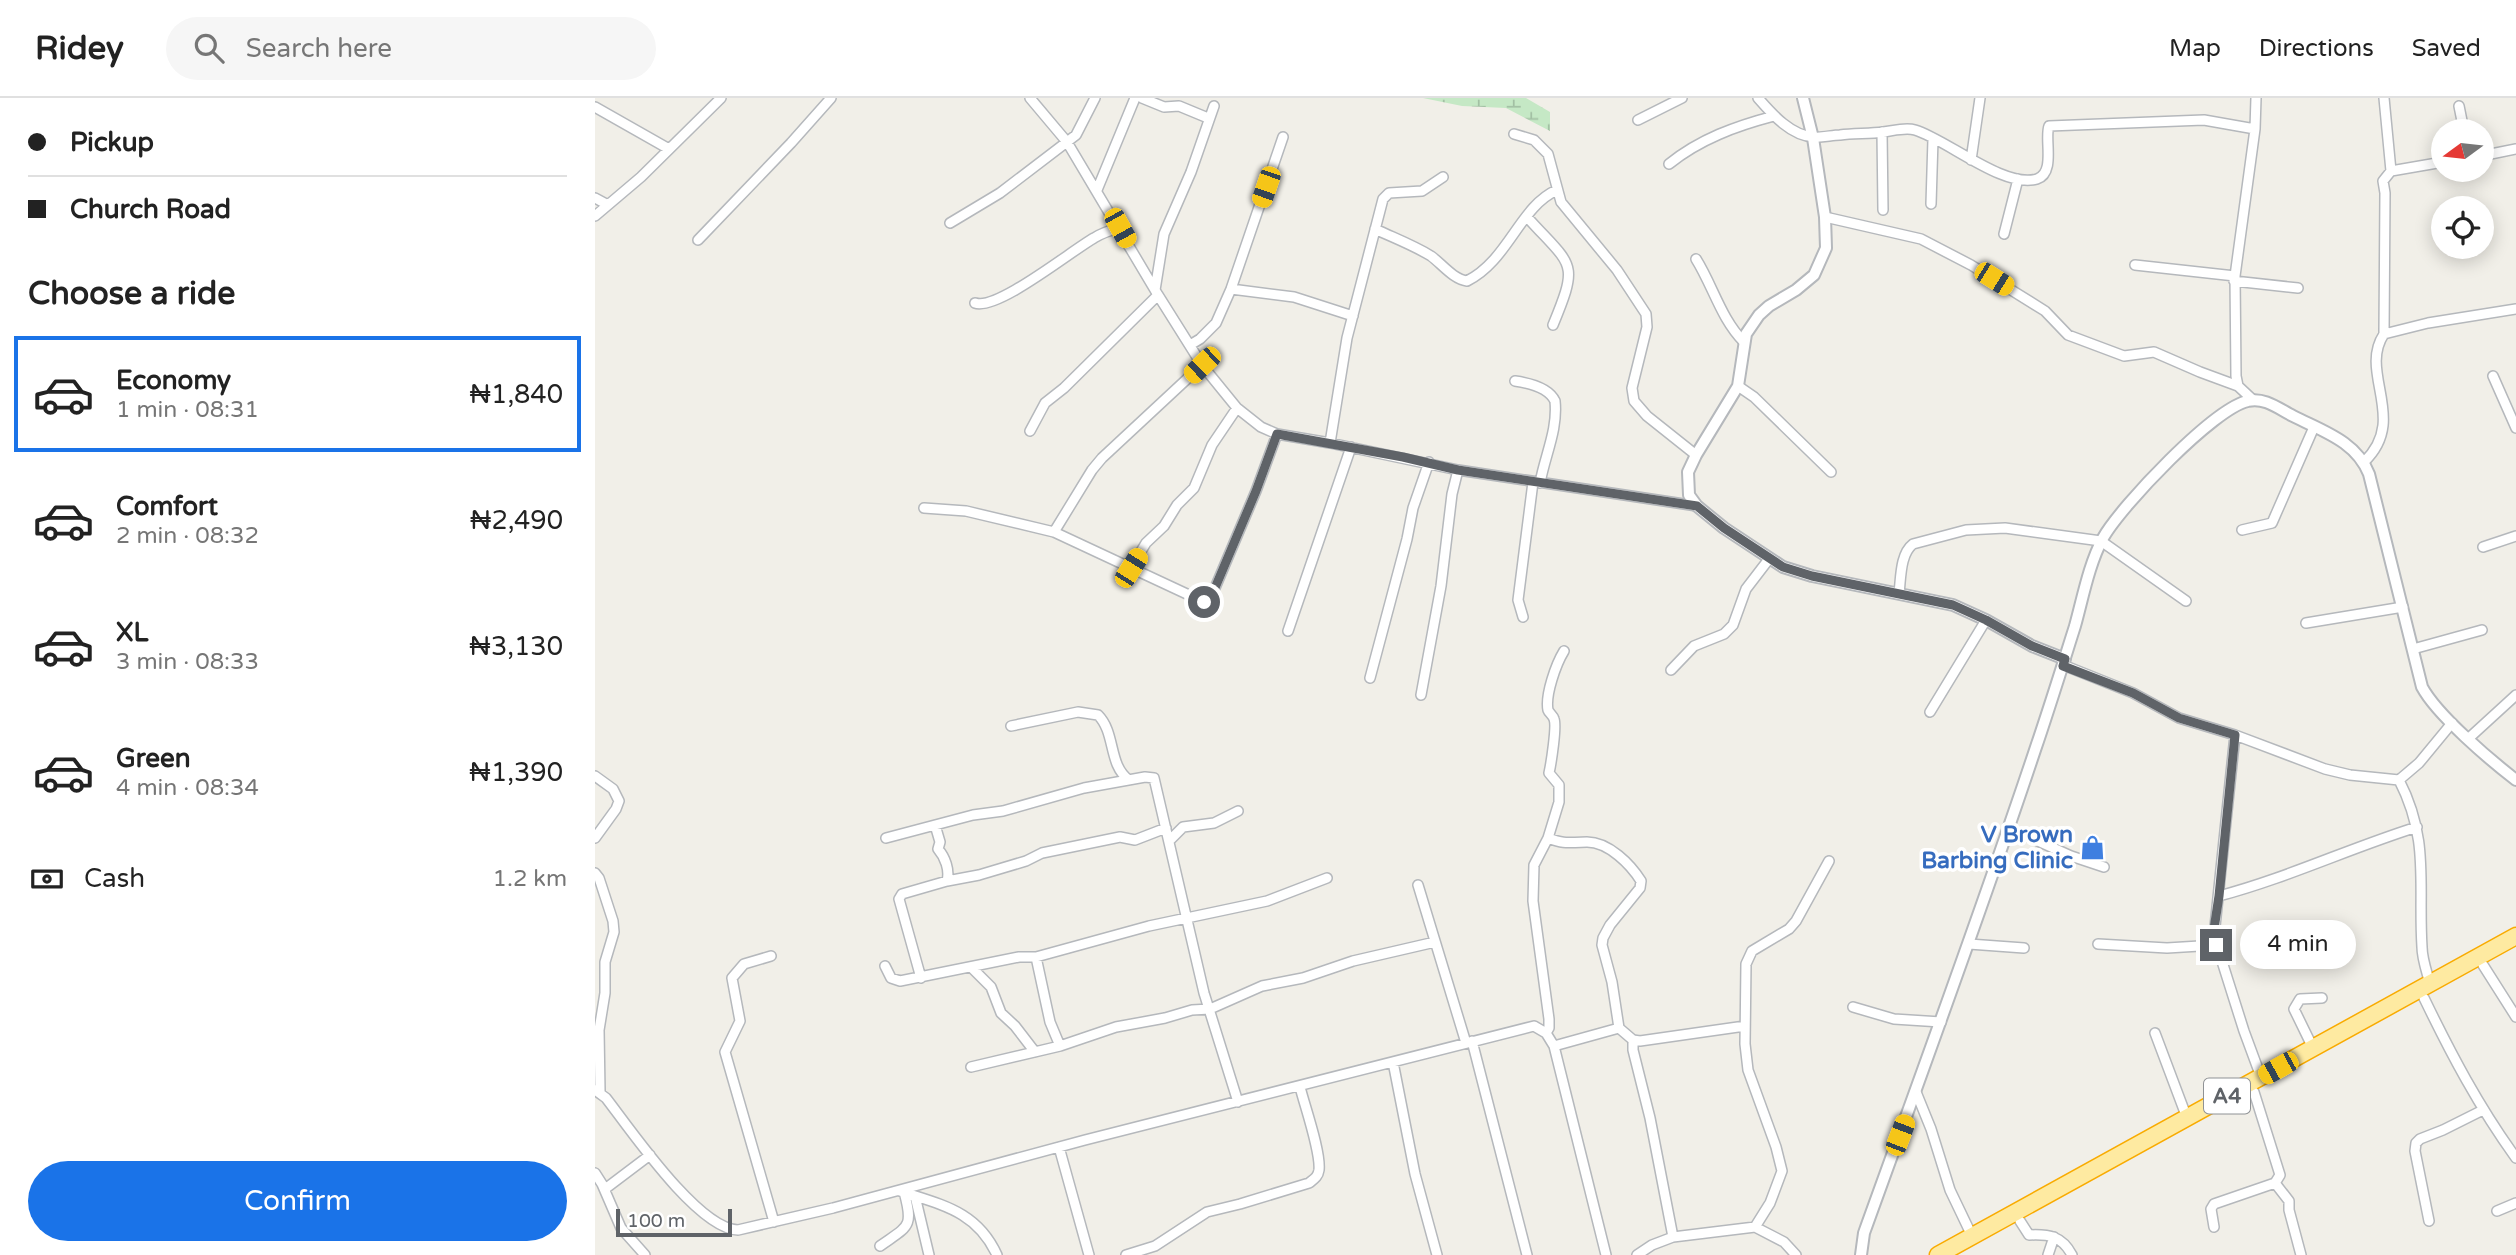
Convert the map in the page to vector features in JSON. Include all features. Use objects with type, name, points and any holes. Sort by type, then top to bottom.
[{"type":"highway","name":"A4","points":[[1959,1255],[2427,991],[2516,936]]},
{"type":"highway","name":"A4","points":[[1938,1255],[2187,1118],[2258,1084],[2313,1048],[2516,947]]},
{"type":"street","points":[[595,216],[721,98]]},
{"type":"street","points":[[698,240],[831,98]]},
{"type":"street","points":[[1030,98],[1067,142],[1202,365],[1237,408],[1261,427],[1277,434],[1458,470],[1697,506]]},
{"type":"street","points":[[950,223],[1000,193],[1080,131],[1095,98]]},
{"type":"street","points":[[1097,190],[1135,98]]},
{"type":"street","points":[[1142,98],[1164,107],[1179,106],[1208,118]]},
{"type":"street","points":[[1638,120],[1682,98]]},
{"type":"street","points":[[1758,98],[1774,116],[1793,130],[1813,138],[1914,130],[1971,160],[2018,179],[2036,179],[2045,173],[2049,126],[2204,120],[2255,129]]},
{"type":"street","points":[[1803,98],[1813,138],[1825,216],[1826,248],[1818,270],[1796,290],[1769,306],[1751,326],[1744,342],[1738,386],[1688,472],[1689,495],[1697,506],[1769,559],[1804,574],[1953,605],[2179,718],[2235,735],[2325,769],[2350,775],[2399,780],[2419,762],[2452,723]]},
{"type":"street","points":[[1971,160],[1980,98]]},
{"type":"street","points":[[2238,386],[2234,279],[2255,129],[2256,98]]},
{"type":"street","points":[[2384,98],[2391,171]]},
{"type":"street","points":[[1030,431],[1045,403],[1064,388],[1156,293],[1164,234],[1191,172],[1214,106]]},
{"type":"street","points":[[2459,106],[2462,119]]},
{"type":"street","points":[[595,107],[669,149]]},
{"type":"street","points":[[1669,164],[1690,147],[1738,127],[1774,116]]},
{"type":"street","points":[[1882,132],[1884,211]]},
{"type":"street","points":[[1514,134],[1534,141],[1548,154],[1557,190],[1565,208],[1618,270],[1646,314],[1647,327],[1632,388],[1635,401],[1647,416],[1696,455]]},
{"type":"street","points":[[1190,345],[1216,323],[1231,289],[1283,137]]},
{"type":"street","points":[[1931,204],[1933,139]]},
{"type":"street","points":[[2494,153],[2516,149]]},
{"type":"street","points":[[2364,462],[2377,447],[2383,422],[2384,404],[2376,364],[2377,344],[2384,334],[2383,181],[2391,171],[2431,164]]},
{"type":"street","points":[[1330,443],[1353,316],[1386,195],[1422,191],[1443,177]]},
{"type":"street","points":[[2004,234],[2018,179]]},
{"type":"street","points":[[1375,229],[1432,257],[1461,280],[1467,281],[1499,256],[1544,197],[1557,190]]},
{"type":"street","points":[[595,198],[608,205]]},
{"type":"street","points":[[1825,216],[1921,239],[1971,264],[2045,311],[2068,335],[2124,356],[2154,352],[2238,386],[2253,400]]},
{"type":"street","points":[[1527,217],[1565,259],[1569,268],[1569,287],[1553,325]]},
{"type":"street","points":[[975,303],[984,304],[1012,291],[1097,236],[1120,228]]},
{"type":"street","points":[[1696,258],[1714,290],[1726,321],[1744,342]]},
{"type":"street","points":[[2135,265],[2298,288]]},
{"type":"street","points":[[1231,289],[1294,298],[1353,316]]},
{"type":"street","points":[[2384,334],[2428,323],[2516,309]]},
{"type":"street","points":[[1054,532],[1101,458],[1202,365]]},
{"type":"street","points":[[2493,376],[2516,428]]},
{"type":"street","points":[[1515,382],[1543,390],[1553,395],[1555,401],[1552,444],[1537,483],[1518,600],[1523,617]]},
{"type":"street","points":[[1738,386],[1762,404],[1831,472]]},
{"type":"street","points":[[1861,1255],[1864,1233],[2009,828],[2101,541],[2118,515],[2213,419],[2236,405],[2253,400],[2268,402],[2340,439],[2364,462],[2426,695],[2452,723],[2516,780]]},
{"type":"street","points":[[1131,568],[1146,543],[1164,526],[1177,505],[1193,488],[1212,445],[1237,408]]},
{"type":"street","points":[[2242,530],[2272,523],[2314,427]]},
{"type":"street","points":[[924,508],[966,511],[1054,532],[1201,602],[1210,599],[1277,434]]},
{"type":"street","points":[[1288,631],[1351,447]]},
{"type":"street","points":[[1370,678],[1413,508],[1429,463]]},
{"type":"street","points":[[1421,695],[1458,470]]},
{"type":"street","points":[[1899,593],[1904,556],[1909,547],[1957,533],[2005,528],[2101,541],[2186,601]]},
{"type":"street","points":[[2483,547],[2516,536]]},
{"type":"street","points":[[1671,670],[1694,646],[1724,634],[1733,625],[1746,589],[1769,559]]},
{"type":"street","points":[[2306,622],[2403,607]]},
{"type":"street","points":[[1930,712],[1986,620]]},
{"type":"street","points":[[2413,649],[2482,630]]},
{"type":"street","points":[[1546,1033],[1549,1019],[1533,901],[1533,883],[1534,865],[1548,838],[1560,793],[1559,785],[1549,774],[1554,754],[1552,741],[1555,722],[1548,706],[1556,664],[1564,651]]},
{"type":"street","points":[[2469,738],[2516,695]]},
{"type":"street","points":[[1011,726],[1079,712],[1098,715],[1108,729],[1119,771],[1129,780]]},
{"type":"street","points":[[2214,1227],[2211,1209],[2214,1204],[2275,1182],[2278,1180],[2279,1170],[2258,1084],[2216,945],[2214,929],[2235,735]]},
{"type":"street","points":[[595,776],[613,789],[619,801],[595,838]]},
{"type":"street","points":[[886,838],[1071,792],[1151,776],[1154,778],[1186,918],[1238,1102]]},
{"type":"street","points":[[2399,780],[2420,842],[2423,884],[2422,950],[2427,991],[2452,1057],[2483,1111],[2516,1158]]},
{"type":"street","points":[[1169,841],[1183,827],[1214,823],[1238,811]]},
{"type":"street","points":[[935,825],[940,842],[938,849],[948,871],[947,881]]},
{"type":"street","points":[[2219,896],[2272,881],[2371,841],[2417,827]]},
{"type":"street","points":[[921,978],[899,897],[906,892],[979,875],[1026,861],[1042,853],[1120,837],[1135,840],[1166,828]]},
{"type":"street","points":[[2009,828],[2071,856],[2104,867]]},
{"type":"street","points":[[1548,838],[1567,845],[1588,842],[1602,846],[1619,856],[1641,881],[1640,888],[1610,925],[1603,938],[1604,957],[1612,982],[1619,1028],[1633,1040],[1640,1041],[1745,1026]]},
{"type":"street","points":[[1755,1227],[1770,1203],[1779,1181],[1781,1162],[1748,1070],[1745,1026],[1746,964],[1752,951],[1789,929],[1796,921],[1829,861]]},
{"type":"street","points":[[595,873],[613,920],[614,932],[600,993],[597,1091],[687,1199],[723,1227],[738,1230],[901,1191],[1059,1147],[1534,1026],[1546,1033],[1554,1046],[1606,1255]]},
{"type":"street","points":[[885,966],[894,980],[921,978],[1019,957],[1036,957],[1186,918],[1278,898],[1327,878]]},
{"type":"street","points":[[1418,885],[1469,1042],[1527,1255]]},
{"type":"street","points":[[971,1067],[1060,1046],[1116,1027],[1192,1010],[1210,1009],[1262,986],[1285,983],[1353,961],[1435,942]]},
{"type":"street","points":[[1969,944],[2024,948]]},
{"type":"street","points":[[2098,944],[2167,948],[2216,945]]},
{"type":"street","points":[[771,956],[744,964],[732,978],[731,985],[740,1021],[725,1052],[774,1222]]},
{"type":"street","points":[[1036,957],[1050,1022],[1060,1046]]},
{"type":"street","points":[[2483,965],[2516,1017]]},
{"type":"street","points":[[971,967],[991,988],[1001,1013],[1035,1052]]},
{"type":"street","points":[[2313,1048],[2294,1009],[2300,999],[2322,998]]},
{"type":"street","points":[[1853,1007],[1894,1019],[1941,1022]]},
{"type":"street","points":[[1554,1046],[1619,1028]]},
{"type":"street","points":[[2155,1033],[2187,1118]]},
{"type":"street","points":[[1633,1040],[1633,1051],[1650,1118],[1673,1237]]},
{"type":"street","points":[[1393,1062],[1415,1174],[1437,1255]]},
{"type":"street","points":[[1126,1255],[1157,1251],[1207,1212],[1309,1183],[1316,1178],[1319,1172],[1318,1159],[1300,1087]]},
{"type":"street","points":[[1916,1092],[1931,1129],[1950,1191],[1972,1237]]},
{"type":"street","points":[[2430,1221],[2415,1150],[2416,1143],[2483,1111]]},
{"type":"street","points":[[1059,1147],[1089,1255]]},
{"type":"street","points":[[605,1189],[650,1155]]},
{"type":"street","points":[[595,1174],[605,1189],[621,1228],[645,1255]]},
{"type":"street","points":[[2275,1182],[2289,1200],[2290,1216],[2301,1255]]},
{"type":"street","points":[[901,1191],[946,1206],[967,1217],[990,1240],[997,1255]]},
{"type":"street","points":[[880,1246],[906,1227],[909,1220],[901,1191]]},
{"type":"street","points":[[915,1196],[929,1255]]},
{"type":"street","points":[[2497,1211],[2516,1203]]},
{"type":"street","points":[[2020,1221],[2029,1235],[2046,1234],[2054,1237],[2063,1242],[2072,1255]]},
{"type":"street","points":[[1637,1255],[1652,1245],[1673,1237],[1755,1227],[1784,1242],[1796,1255]]},
{"type":"street","points":[[2048,1255],[2054,1237]]},
{"type":"green space","points":[[1423,98],[1526,98],[1550,112],[1550,131],[1506,108],[1462,106]]},
{"type":"place","name":"V Brown Barbing Clinic","points":[[2093,848]]},
{"type":"route","points":[[1204,602],[1212,595],[1277,434],[1458,470],[1697,506],[1724,528],[1783,567],[1812,576],[1940,601],[1965,609],[2032,646],[2065,659],[2063,666],[2133,693],[2179,718],[2235,735],[2214,929],[2216,945]]}]
